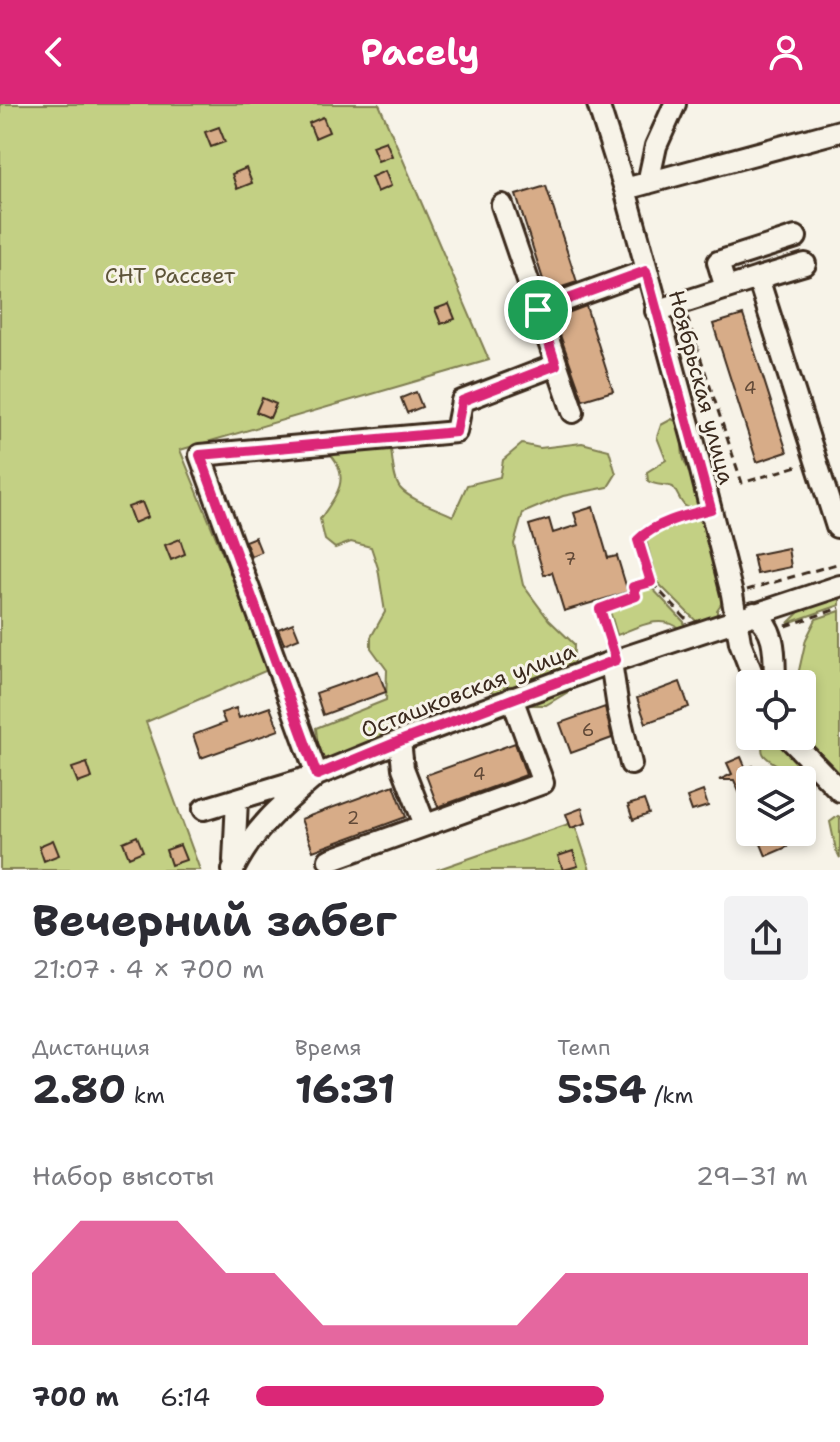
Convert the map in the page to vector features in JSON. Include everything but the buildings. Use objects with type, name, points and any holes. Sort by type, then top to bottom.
[{"type":"street","name":"Ноябрьская улица","points":[[598,104],[625,189],[711,509],[732,594],[735,622],[751,670]]},
{"type":"street","points":[[648,183],[656,146],[675,104]]},
{"type":"street","points":[[625,189],[840,131]]},
{"type":"street","points":[[502,205],[573,412]]},
{"type":"street","points":[[726,288],[718,262],[796,237]]},
{"type":"street","points":[[656,311],[805,264]]},
{"type":"street","points":[[538,310],[646,271]]},
{"type":"street","points":[[758,278],[837,527]]},
{"type":"street","points":[[233,869],[246,843],[270,815],[317,775],[200,455],[456,432],[462,401],[556,365]]},
{"type":"street","name":"Осташковская улица","points":[[204,809],[317,775],[614,661],[840,586]]},
{"type":"street","points":[[754,613],[766,623],[772,635],[774,670]]},
{"type":"street","points":[[614,661],[618,708],[631,764]]},
{"type":"street","points":[[329,860],[543,783],[512,698]]},
{"type":"street","points":[[400,741],[403,768],[425,825]]},
{"type":"street","points":[[800,750],[840,791]]},
{"type":"street","points":[[233,869],[237,800]]},
{"type":"path","points":[[682,302],[742,483],[816,461]]},
{"type":"path","points":[[700,633],[651,582],[638,540],[646,532],[689,514],[711,509]]},
{"type":"path","points":[[732,594],[840,563]]},
{"type":"path","points":[[614,661],[599,606],[636,596],[633,587],[651,582]]},
{"type":"path","points":[[782,628],[840,608]]},
{"type":"green space","name":"СНТ Рассвет","points":[[0,104],[379,104],[489,360],[180,450],[270,669],[146,722],[200,870],[0,870]]},
{"type":"green space","points":[[672,419],[681,430],[683,456],[700,496],[699,508],[685,506],[673,487],[648,481],[647,472],[666,460],[657,437],[661,425]]},
{"type":"green space","points":[[582,443],[609,450],[616,474],[608,487],[563,496],[523,513],[514,544],[523,585],[549,620],[574,644],[573,689],[546,705],[531,705],[488,690],[442,698],[428,705],[414,724],[325,763],[318,746],[316,728],[386,700],[387,670],[371,648],[371,637],[385,612],[378,568],[371,547],[351,542],[335,548],[325,540],[320,519],[341,481],[338,465],[332,456],[338,450],[391,450],[400,488],[417,500],[453,516],[467,485],[500,477],[503,460],[522,444],[540,448]]},
{"type":"green space","points":[[694,517],[702,523],[721,594],[717,620],[699,624],[657,582],[645,536]]},
{"type":"green space","points":[[650,586],[684,622],[685,628],[681,630],[666,622],[658,622],[617,635],[609,608],[638,598],[636,591]]},
{"type":"green space","points":[[840,593],[840,605],[788,623],[804,607]]},
{"type":"green space","points":[[840,611],[840,779],[812,750],[816,750],[816,670],[799,670],[806,639],[816,619]]},
{"type":"green space","points":[[784,750],[801,766],[780,766],[762,751]]},
{"type":"green space","points":[[840,817],[840,858],[830,822]]},
{"type":"green space","points":[[574,822],[590,870],[436,870]]},
{"type":"route","points":[[646,271],[711,509],[689,514],[646,532],[638,540],[651,582],[633,587],[636,596],[600,609],[616,660],[317,775],[200,455],[456,432],[462,401],[556,365],[538,310],[646,271]]}]
